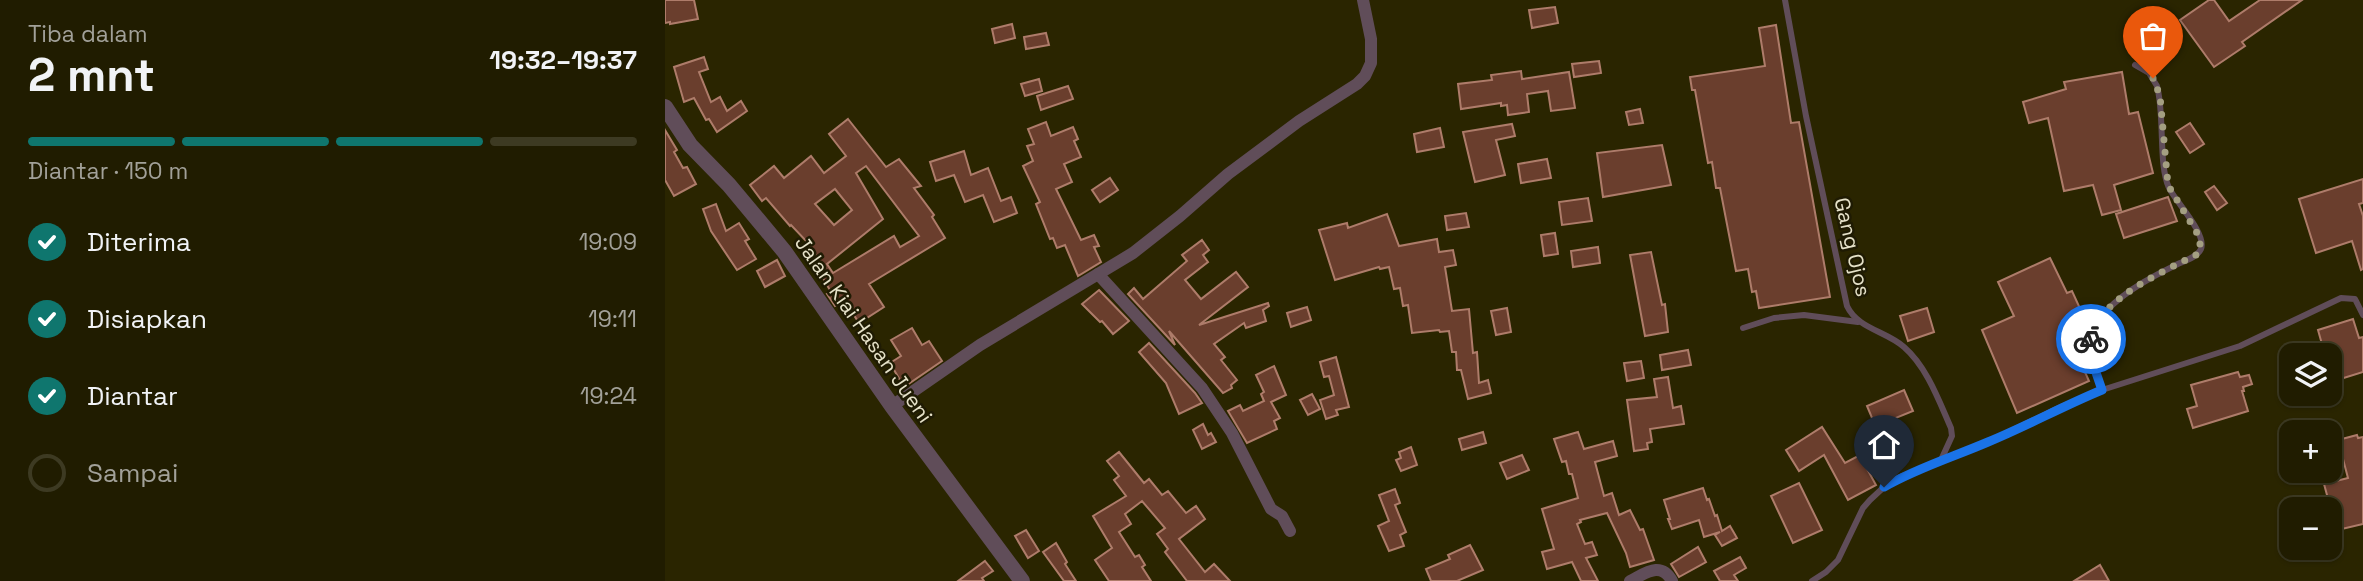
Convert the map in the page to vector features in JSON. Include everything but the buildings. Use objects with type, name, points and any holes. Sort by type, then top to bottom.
[{"type":"street","points":[[892,406],[980,345],[1133,253],[1228,174],[1299,121],[1357,84],[1365,76],[1371,62],[1371,39],[1363,0]]},
{"type":"street","name":"Jalan Kiai Hasan Jueni","points":[[665,107],[690,145],[729,185],[778,243],[892,406],[1022,581]]},
{"type":"street","points":[[1098,274],[1202,388],[1232,433],[1272,509],[1282,516],[1290,531]]},
{"type":"street","points":[[1630,581],[1659,569],[1668,574],[1672,581]]},
{"type":"lane","name":"Gang Ojos","points":[[1785,0],[1806,116],[1847,306],[1860,322],[1907,349],[1922,370],[1951,428],[1952,436],[1941,460]]},
{"type":"lane","points":[[2102,390],[2091,358],[2090,344],[2095,325],[2137,285],[2196,255],[2201,245],[2195,228],[2168,185],[2157,86],[2149,73],[2135,65]]},
{"type":"lane","points":[[1812,581],[1838,560],[1859,515],[1870,499],[1900,477],[1988,442],[2102,390],[2239,346],[2341,298],[2355,299],[2363,315]]},
{"type":"lane","points":[[1743,328],[1774,318],[1804,315],[1860,322]]},
{"type":"way so far","points":[[2091,339],[2095,325],[2137,285],[2196,255],[2200,250],[2200,238],[2168,185],[2160,96],[2153,78]]},
{"type":"route","points":[[1884,487],[1900,477],[1988,442],[2102,390],[2091,358],[2091,339]]}]
